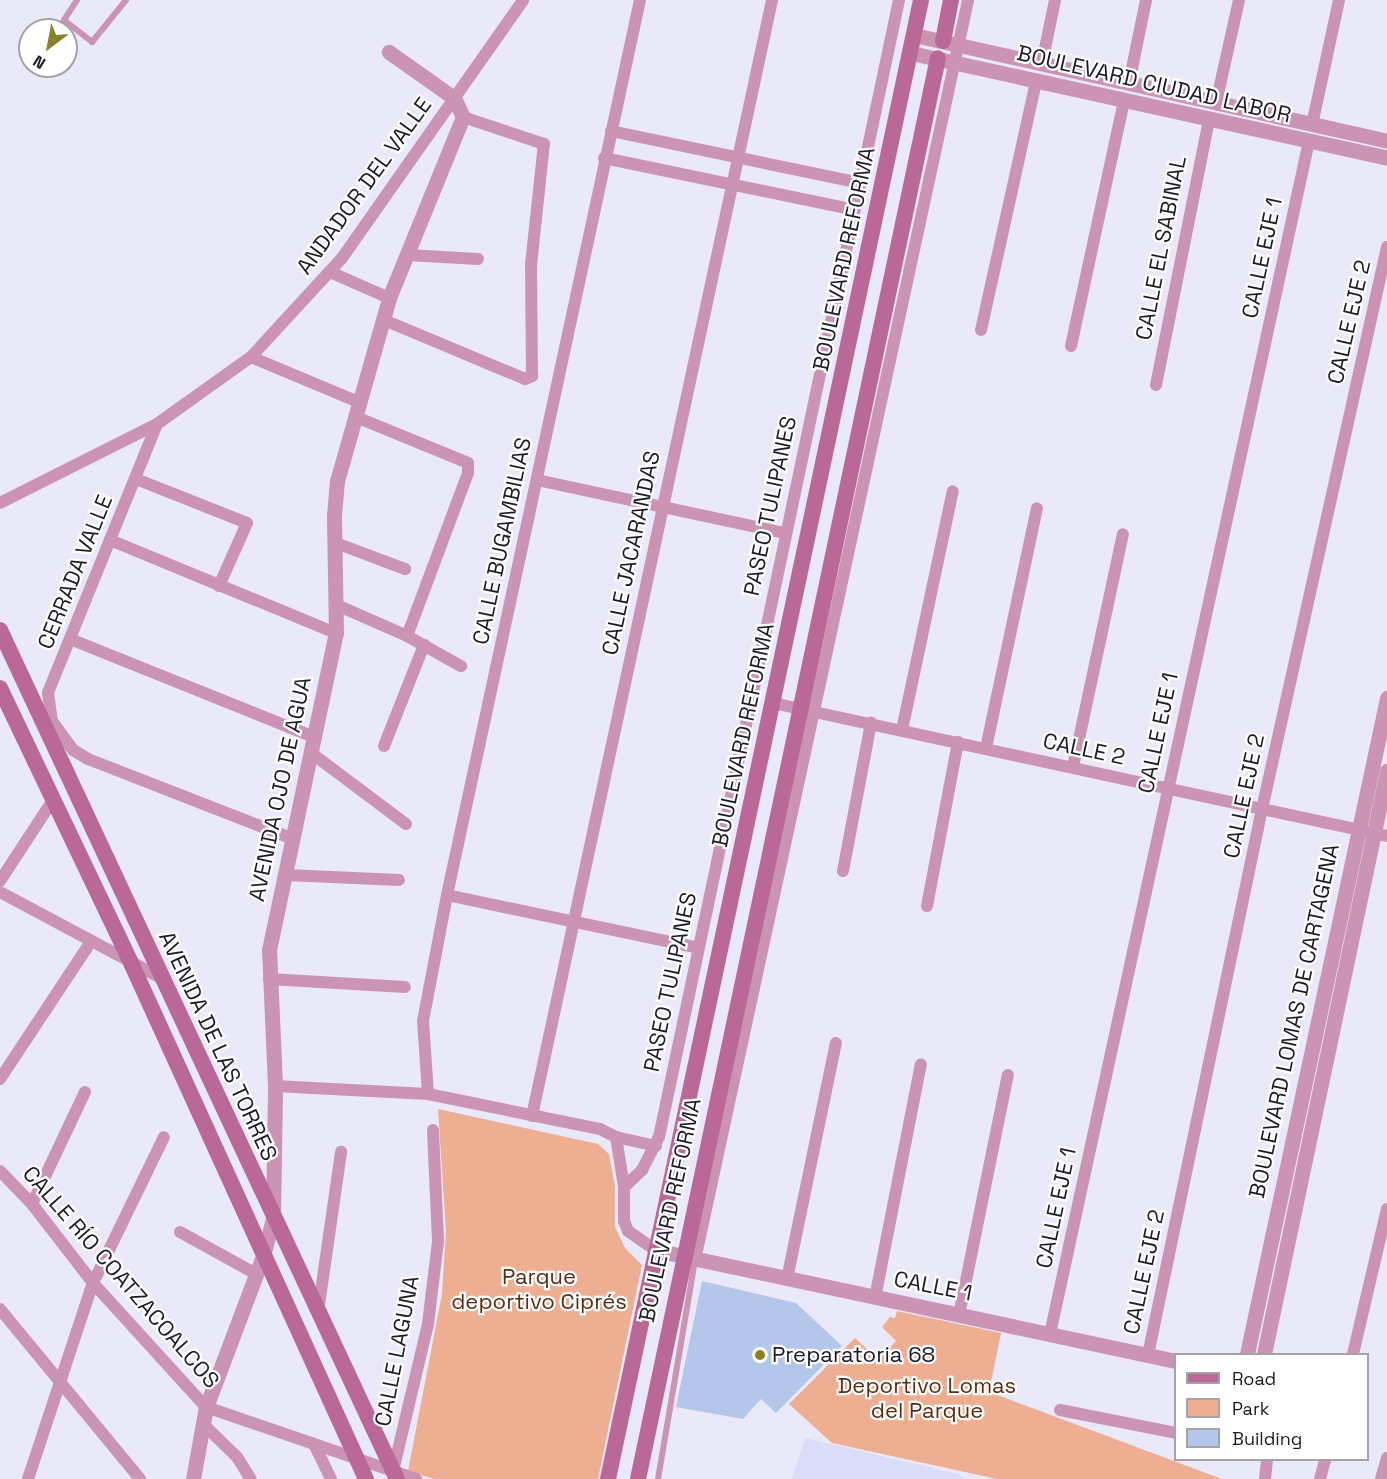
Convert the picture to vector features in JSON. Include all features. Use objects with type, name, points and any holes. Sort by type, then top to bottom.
[{"type":"main road","name":"BOULEVARD REFORMA","points":[[608,1479],[921,0]]},
{"type":"main road","name":"BOULEVARD REFORMA","points":[[950,42],[951,0]]},
{"type":"main road","name":"BOULEVARD REFORMA","points":[[638,1479],[688,1259],[946,60]]},
{"type":"main road","name":"AVENIDA DE LAS TORRES","points":[[0,630],[395,1475]]},
{"type":"main road","name":"AVENIDA DE LAS TORRES","points":[[1,696],[132,965],[366,1479]]},
{"type":"street","name":"ANDADOR DEL VALLE","points":[[0,503],[157,424],[251,357],[330,272],[523,0]]},
{"type":"street","name":"CALLE BUGAMBILIAS","points":[[428,1094],[423,1021],[447,895],[604,158],[640,0]]},
{"type":"street","name":"CALLE JACARANDAS","points":[[532,1116],[772,0]]},
{"type":"street","name":"PASEO TULIPANES","points":[[624,1187],[642,1170],[656,1146],[899,0]]},
{"type":"street","points":[[950,42],[968,0]]},
{"type":"street","points":[[1042,63],[1055,0]]},
{"type":"street","points":[[1129,83],[1146,0]]},
{"type":"street","points":[[1216,102],[1239,0]]},
{"type":"street","points":[[1312,124],[1339,0]]},
{"type":"street","name":"BOULEVARD CIUDAD LABOR","points":[[914,35],[1387,141]]},
{"type":"street","name":"BOULEVARD REFORMA","points":[[946,60],[950,42]]},
{"type":"street","points":[[384,320],[525,379],[532,376],[531,265],[544,144],[463,117],[454,98],[390,52]]},
{"type":"street","name":"BOULEVARD CIUDAD LABOR","points":[[911,52],[1387,158]]},
{"type":"street","points":[[981,330],[1036,81]]},
{"type":"street","points":[[1071,346],[1124,100]]},
{"type":"street","name":"AVENIDA OJO DE AGUA","points":[[193,1479],[206,1407],[263,1256],[273,1218],[275,1086],[269,979],[273,925],[314,755],[336,633],[339,606],[334,515],[337,481],[389,298],[463,117]]},
{"type":"street","name":"CALLE EL SABINAL","points":[[1156,385],[1209,119]]},
{"type":"street","points":[[611,131],[860,183]]},
{"type":"street","name":"CALLE EJE 1","points":[[1050,1334],[1309,141]]},
{"type":"street","points":[[604,158],[854,210]]},
{"type":"street","name":"CALLE EJE 2","points":[[1148,1355],[1262,809],[1387,247]]},
{"type":"street","points":[[408,255],[478,259]]},
{"type":"street","points":[[330,272],[389,298]]},
{"type":"street","points":[[251,357],[468,463],[468,473],[407,636]]},
{"type":"street","name":"CERRADA VALLE","points":[[157,424],[48,693],[48,707],[60,736],[88,759],[293,839]]},
{"type":"street","points":[[136,478],[247,524],[219,586]]},
{"type":"street","points":[[537,480],[785,533]]},
{"type":"street","points":[[902,730],[953,491]]},
{"type":"street","points":[[986,748],[1036,508]]},
{"type":"street","points":[[1072,767],[1123,534]]},
{"type":"street","points":[[110,540],[336,633]]},
{"type":"street","points":[[336,543],[405,569]]},
{"type":"street","points":[[339,606],[407,636],[461,666]]},
{"type":"street","points":[[70,639],[316,738]]},
{"type":"street","points":[[384,746],[424,645]]},
{"type":"street","name":"BOULEVARD LOMAS DE CARTAGENA","points":[[1247,1353],[1387,698]]},
{"type":"street","name":"CALLE 2","points":[[773,702],[1358,830],[1383,833]]},
{"type":"street","points":[[843,871],[871,723]]},
{"type":"street","points":[[927,906],[958,742]]},
{"type":"street","points":[[314,755],[406,824]]},
{"type":"street","name":"BOULEVARD LOMAS DE CARTAGENA","points":[[1264,1353],[1312,1128],[1383,833],[1387,771]]},
{"type":"street","points":[[0,881],[53,800]]},
{"type":"street","points":[[286,875],[399,880]]},
{"type":"street","points":[[0,892],[90,943],[163,979]]},
{"type":"street","points":[[447,895],[698,948]]},
{"type":"street","points":[[0,1079],[90,943]]},
{"type":"street","points":[[269,979],[405,987]]},
{"type":"street","points":[[787,1279],[836,1043]]},
{"type":"street","points":[[875,1298],[921,1064]]},
{"type":"street","points":[[959,1315],[1008,1076]]},
{"type":"street","points":[[275,1086],[428,1094],[600,1129],[616,1137],[656,1146]]},
{"type":"street","points":[[32,1204],[85,1092]]},
{"type":"street","points":[[1296,1125],[1312,1128]]},
{"type":"street","name":"CALLE LAGUNA","points":[[395,1475],[428,1324],[438,1242],[433,1130]]},
{"type":"street","points":[[31,1477],[59,1380],[93,1283],[164,1137]]},
{"type":"street","points":[[616,1137],[624,1187],[624,1221],[628,1231],[655,1250]]},
{"type":"street","points":[[318,1313],[341,1152]]},
{"type":"street","name":"CALLE RÍO COATZACOALCOS","points":[[0,1171],[32,1204],[93,1283],[206,1407],[395,1475],[416,1479]]},
{"type":"street","points":[[1353,1353],[1387,1209]]},
{"type":"street","points":[[180,1232],[256,1274]]},
{"type":"street","name":"CALLE 1","points":[[655,1250],[688,1259],[1174,1361]]},
{"type":"street","points":[[0,1309],[140,1479]]},
{"type":"street","points":[[1060,1410],[1174,1433]]},
{"type":"street","points":[[203,1424],[237,1457],[251,1479]]},
{"type":"street","points":[[315,1446],[331,1479]]},
{"type":"street","points":[[1381,1479],[1387,1458]]},
{"type":"street","points":[[1265,1479],[1267,1461]]},
{"type":"street","points":[[1320,1479],[1325,1461]]},
{"type":"lane","points":[[76,0],[64,20],[92,42],[126,0]]},
{"type":"lane","points":[[658,1479],[688,1259]]},
{"type":"shaded area","points":[[805,1438],[958,1474],[964,1479],[792,1479]]},
{"type":"green space","name":"Parque deportivo Ciprés","points":[[438,1109],[598,1144],[609,1154],[615,1186],[615,1227],[625,1248],[642,1265],[598,1479],[435,1479],[408,1471],[442,1294],[446,1231]]},
{"type":"green space","name":"Deportivo Lomas del Parque","points":[[897,1311],[1001,1333],[989,1392],[1222,1479],[997,1479],[832,1443],[789,1404],[855,1338],[879,1360],[896,1341],[882,1327],[890,1317],[895,1318]]},
{"type":"building","name":"Preparatoria 68","points":[[702,1281],[796,1303],[842,1346],[776,1413],[761,1399],[743,1419],[676,1407]]},
{"type":"place","name":"Preparatoria 68","points":[[760,1355]]}]
